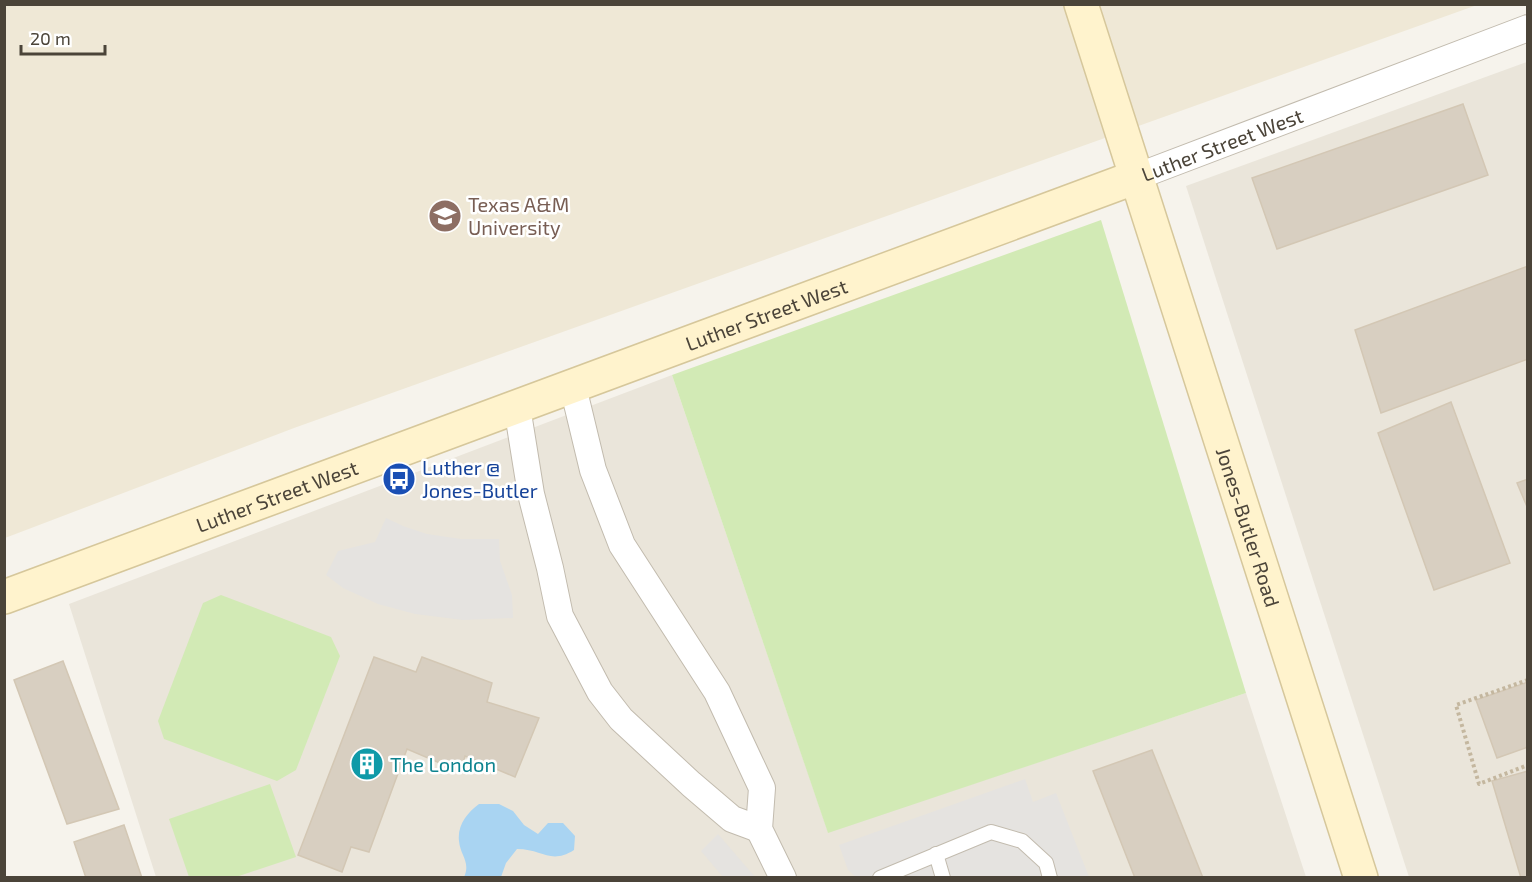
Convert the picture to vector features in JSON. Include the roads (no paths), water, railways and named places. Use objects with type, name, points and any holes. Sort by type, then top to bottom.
[{"type":"street","name":"Jones-Butler Road","points":[[1081,4],[1361,878]]},
{"type":"street","name":"Luther Street West","points":[[4,597],[1136,177],[1527,28]]},
{"type":"street","points":[[573,387],[593,470],[622,544],[717,692],[762,788],[759,829],[783,878]]},
{"type":"street","points":[[517,407],[531,494],[560,616],[600,692],[621,719],[699,791],[732,819],[759,829]]},
{"type":"lane","points":[[880,878],[991,832],[1022,841],[1046,863],[1050,878]]},
{"type":"lane","points":[[936,854],[943,878]]},
{"type":"water","points":[[479,804],[499,804],[513,811],[524,825],[538,834],[548,823],[563,823],[575,836],[574,850],[559,856],[552,856],[517,849],[506,863],[501,877],[464,877],[466,867],[460,846],[460,830],[467,815]]},
{"type":"place","name":"Texas A&M University","points":[[445,216]]},
{"type":"place","name":"Luther @ Jones-Butler","points":[[399,479]]},
{"type":"place","name":"The London","points":[[367,764]]}]
